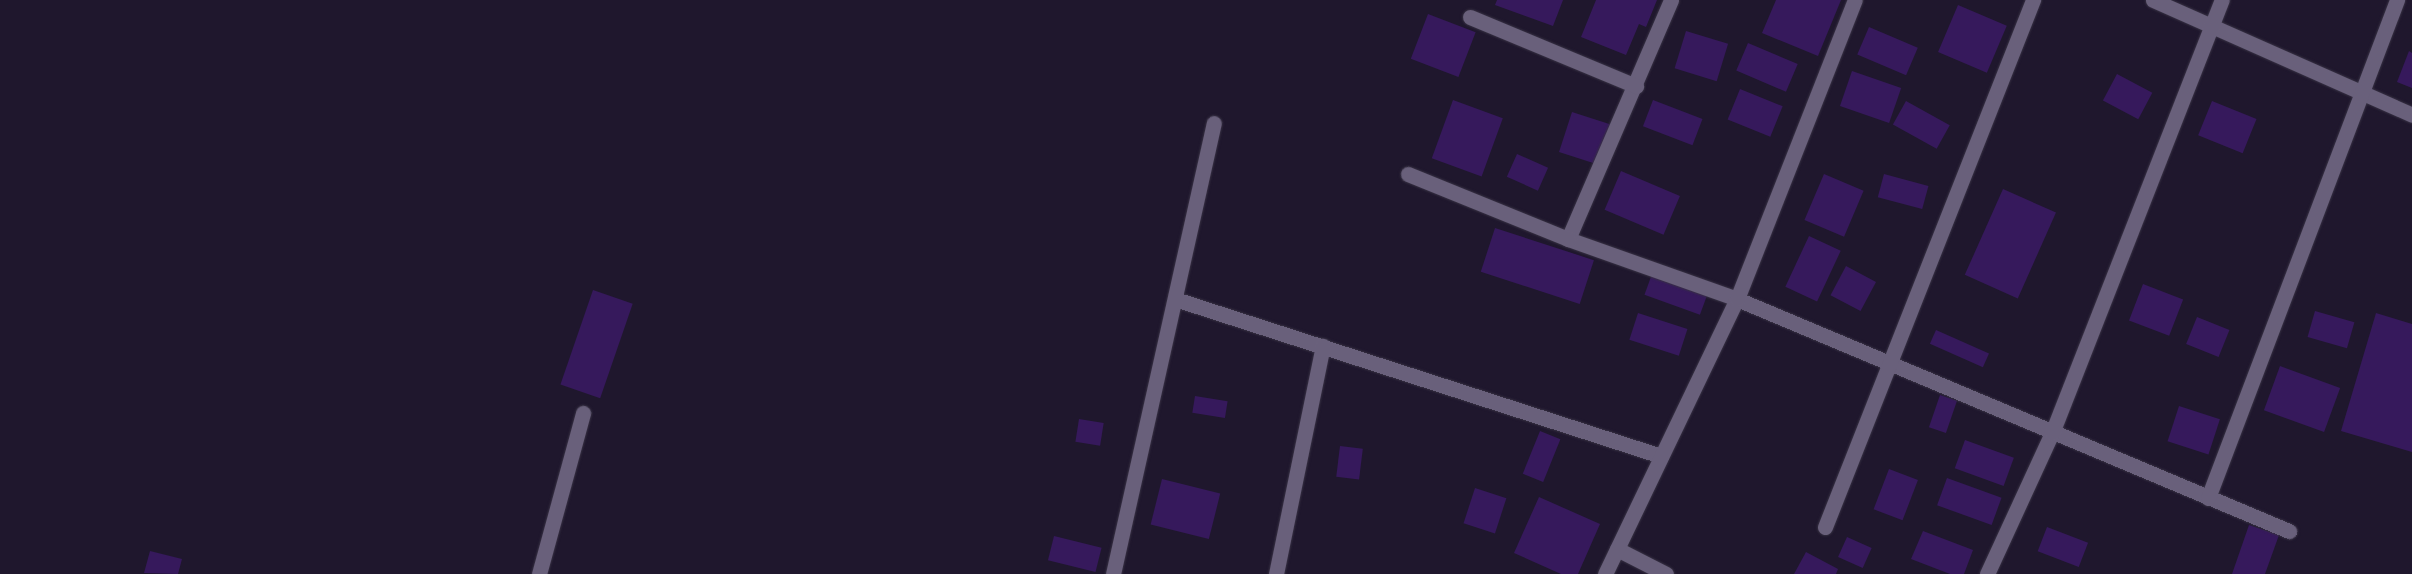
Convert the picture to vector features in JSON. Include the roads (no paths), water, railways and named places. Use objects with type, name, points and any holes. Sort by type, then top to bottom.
[{"type":"street","points":[[1568,239],[1636,86],[1671,0]]},
{"type":"street","points":[[1605,574],[1737,299],[1856,0]]},
{"type":"street","points":[[1825,527],[2033,0]]},
{"type":"street","points":[[2153,0],[2211,28],[2412,115]]},
{"type":"street","points":[[1988,574],[2052,432],[2222,0]]},
{"type":"street","points":[[2208,498],[2359,92],[2398,0]]},
{"type":"street","points":[[1470,17],[1636,86]]},
{"type":"street","points":[[1113,574],[1214,123]]},
{"type":"street","points":[[1408,174],[1568,239],[1737,299],[1889,365],[2289,531]]},
{"type":"street","points":[[1175,299],[1661,456]]},
{"type":"street","points":[[1276,574],[1323,346]]},
{"type":"street","points":[[539,574],[583,413]]},
{"type":"street","points":[[1617,549],[1666,574]]}]
